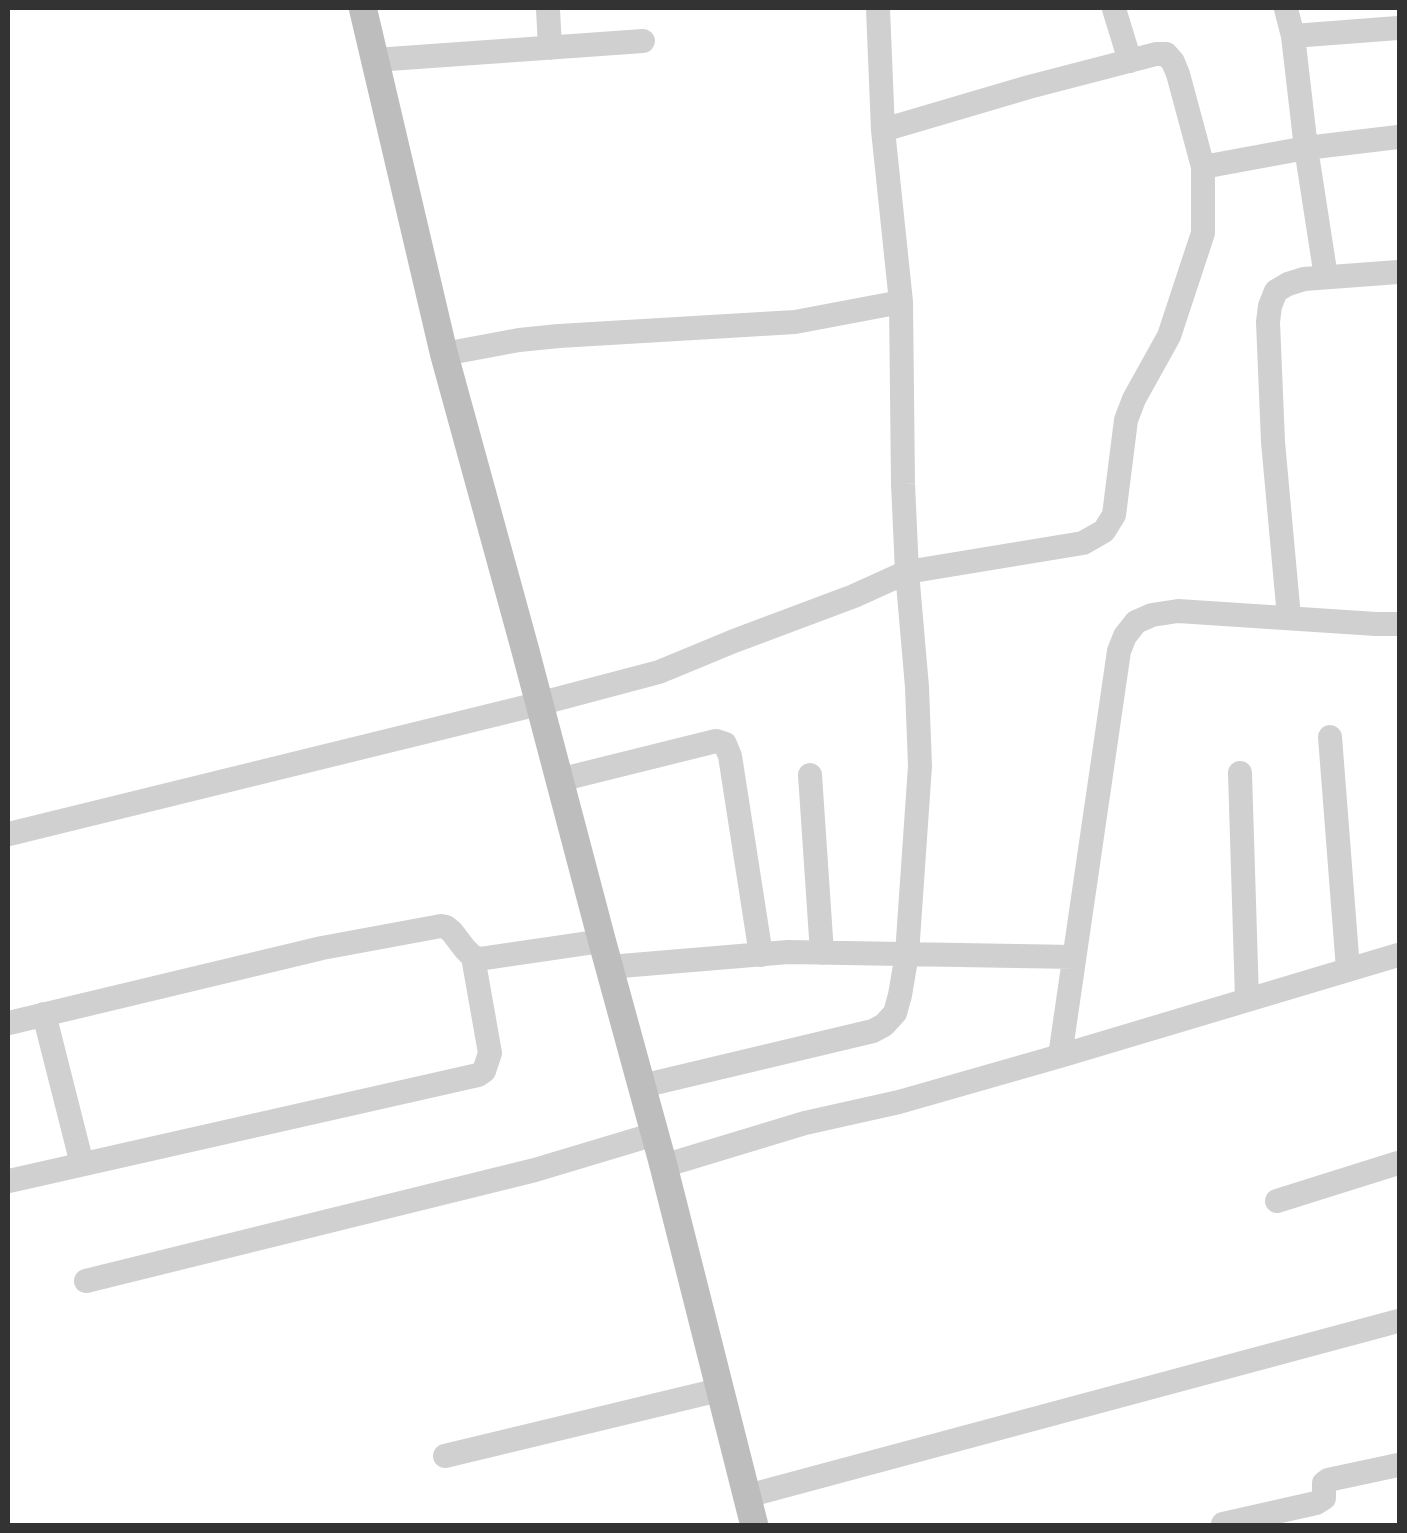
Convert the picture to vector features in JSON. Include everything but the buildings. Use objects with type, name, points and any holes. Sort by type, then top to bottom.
[{"type":"street","points":[[363,9],[444,354],[525,649],[605,954],[664,1166],[754,1524]]},
{"type":"street","points":[[548,9],[550,48]]},
{"type":"street","points":[[642,1086],[873,1032],[884,1025],[895,1013],[907,954],[920,766],[917,687],[907,572],[903,484],[901,302],[883,130],[878,9]]},
{"type":"street","points":[[1114,9],[1130,61]]},
{"type":"street","points":[[1286,9],[1293,36],[1306,148],[1326,277]]},
{"type":"street","points":[[1293,36],[1398,28]]},
{"type":"street","points":[[375,60],[643,41]]},
{"type":"street","points":[[9,834],[538,704],[659,672],[734,641],[854,596],[907,572],[1084,543],[1096,537],[1110,523],[1114,515],[1126,420],[1134,399],[1169,336],[1203,233],[1203,166],[1178,74],[1170,58],[1166,54],[1156,54],[1029,86],[883,130]]},
{"type":"street","points":[[1203,166],[1306,148],[1398,137]]},
{"type":"street","points":[[1289,618],[1273,442],[1268,322],[1270,306],[1276,291],[1288,284],[1304,279],[1398,272]]},
{"type":"street","points":[[444,354],[519,340],[559,336],[795,322],[901,302]]},
{"type":"street","points":[[1060,1056],[1119,651],[1125,636],[1136,622],[1152,615],[1178,611],[1398,624]]},
{"type":"street","points":[[1330,737],[1348,969]]},
{"type":"street","points":[[559,780],[716,741],[725,744],[730,756],[760,955]]},
{"type":"street","points":[[1240,774],[1247,999]]},
{"type":"street","points":[[810,775],[822,953]]},
{"type":"street","points":[[9,1023],[322,948],[441,926],[446,927],[452,932],[464,949],[473,957],[485,958],[605,954],[760,955],[788,952],[1074,957]]},
{"type":"street","points":[[664,1166],[805,1123],[899,1102],[1060,1056],[1398,955]]},
{"type":"street","points":[[9,1181],[478,1076],[484,1071],[490,1053],[473,957]]},
{"type":"street","points":[[44,1014],[82,1164]]},
{"type":"street","points":[[86,1281],[535,1170],[655,1134]]},
{"type":"street","points":[[1277,1201],[1398,1163]]},
{"type":"street","points":[[747,1496],[1398,1321]]},
{"type":"street","points":[[445,1456],[719,1390]]},
{"type":"street","points":[[1223,1524],[1316,1503],[1324,1498],[1324,1483],[1328,1480],[1398,1465]]}]
